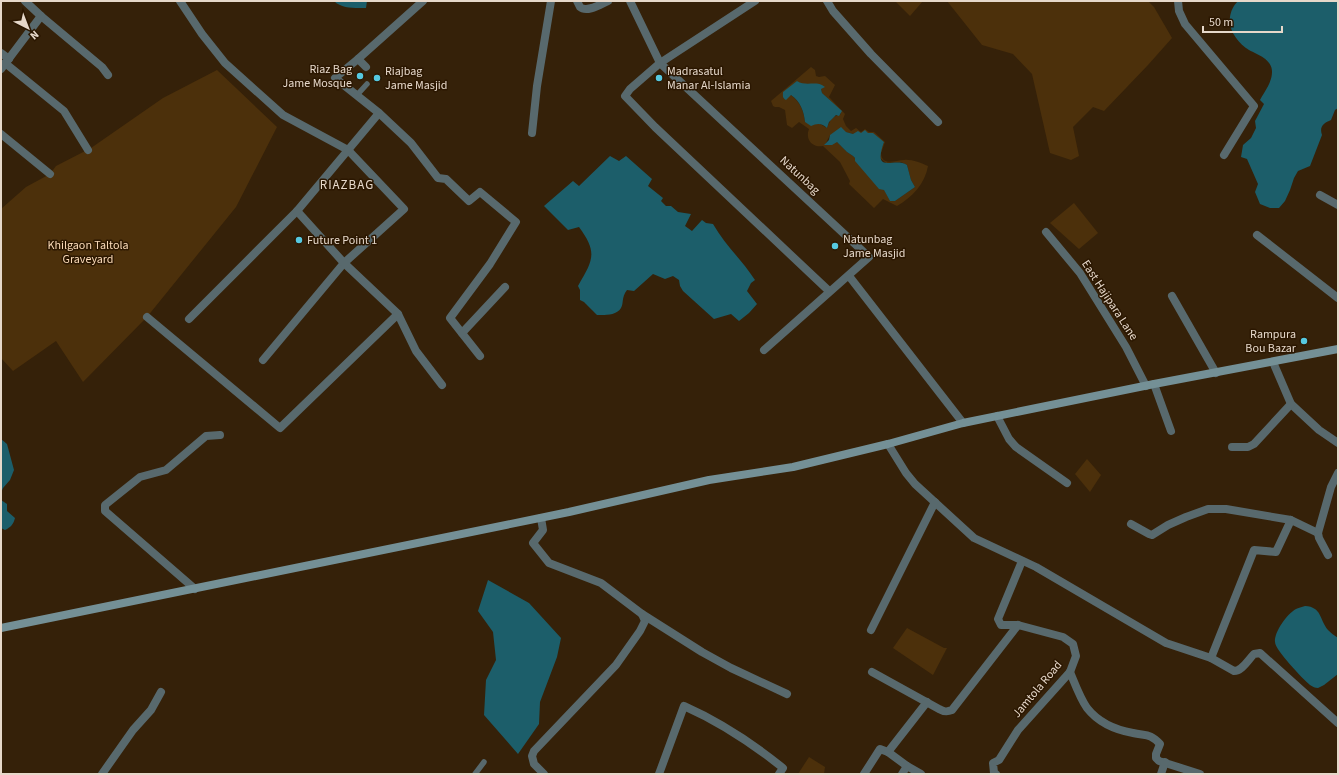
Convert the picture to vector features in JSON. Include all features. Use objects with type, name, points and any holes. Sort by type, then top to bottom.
[{"type":"street","points":[[25,1],[40,16],[102,67],[108,75]]},
{"type":"street","points":[[180,1],[202,34],[225,63],[283,115],[348,150],[404,209],[344,263],[263,360]]},
{"type":"street","points":[[423,1],[335,78],[379,113],[411,143],[438,178],[446,179],[469,201],[480,192],[516,222],[490,264],[450,318],[480,356]]},
{"type":"street","points":[[532,133],[537,86],[551,1]]},
{"type":"street","points":[[577,1],[580,7],[585,9],[608,1]]},
{"type":"street","name":"Natunbag","points":[[630,1],[660,63],[869,256],[849,276],[829,291],[764,350]]},
{"type":"street","points":[[755,1],[660,63],[630,89],[625,96],[829,291]]},
{"type":"street","points":[[827,1],[871,54],[938,122]]},
{"type":"street","points":[[1178,1],[1179,11],[1185,24],[1254,106],[1224,155]]},
{"type":"street","points":[[5,64],[40,16]]},
{"type":"street","points":[[1,53],[5,64],[64,111],[88,150]]},
{"type":"street","points":[[358,59],[366,67]]},
{"type":"street","points":[[189,319],[297,211],[379,113]]},
{"type":"street","points":[[1,134],[50,174]]},
{"type":"street","points":[[1320,195],[1338,204]]},
{"type":"street","points":[[297,211],[344,263],[398,314],[416,351],[442,385]]},
{"type":"street","name":"East Hajipara Lane","points":[[1046,232],[1080,273],[1150,385],[1171,430]]},
{"type":"street","points":[[1257,235],[1338,298]]},
{"type":"street","points":[[849,276],[963,423]]},
{"type":"street","points":[[462,333],[505,287]]},
{"type":"street","points":[[1172,296],[1216,373]]},
{"type":"street","points":[[147,317],[280,428],[398,314]]},
{"type":"street","points":[[1,628],[541,518],[709,480],[793,467],[888,444],[963,423],[1338,349]]},
{"type":"street","points":[[1272,362],[1291,404],[1319,430],[1338,443]]},
{"type":"street","points":[[1232,447],[1248,447],[1254,444],[1291,404]]},
{"type":"street","points":[[997,416],[1009,439],[1016,448],[1067,483]]},
{"type":"street","points":[[195,589],[105,511],[105,505],[140,477],[166,470],[206,436],[220,435]]},
{"type":"street","points":[[888,444],[906,473],[915,484],[974,538],[1036,567],[1166,643],[1211,658],[1234,671],[1238,671],[1254,654],[1260,653],[1338,723]]},
{"type":"street","points":[[1328,555],[1319,538],[1318,532],[1331,487],[1338,473]]},
{"type":"street","points":[[871,630],[935,502]]},
{"type":"street","points":[[1131,524],[1149,534],[1152,534],[1168,524],[1186,517],[1208,510],[1226,509],[1291,520],[1318,532]]},
{"type":"street","points":[[541,518],[543,530],[533,543],[549,563],[601,583],[642,614],[708,656],[788,694]]},
{"type":"street","points":[[1211,658],[1254,550],[1276,552],[1291,520]]},
{"type":"street","name":"Jamtola Road","points":[[996,774],[994,773],[993,763],[999,760],[1018,730],[1070,672],[1076,656],[1073,644],[1063,637],[1018,626],[1001,625],[998,620],[1022,561]]},
{"type":"street","points":[[544,774],[534,764],[532,756],[534,751],[616,665],[645,621],[642,614]]},
{"type":"street","points":[[872,672],[944,712],[952,710],[1018,626]]},
{"type":"street","points":[[1070,672],[1087,708],[1096,717],[1109,726],[1154,738],[1160,744],[1156,754],[1156,758],[1159,761],[1200,774]]},
{"type":"street","points":[[102,774],[133,730],[151,710],[161,692]]},
{"type":"street","points":[[888,752],[927,702]]},
{"type":"street","points":[[659,774],[684,706],[710,718],[763,752],[783,768],[779,774]]},
{"type":"street","points":[[864,774],[880,749],[888,752],[921,774]]},
{"type":"street","points":[[1161,774],[1165,762]]},
{"type":"street","points":[[902,774],[908,766]]},
{"type":"lane","points":[[356,95],[367,84]]},
{"type":"lane","points":[[475,774],[484,762]]},
{"type":"green space","points":[[895,1],[923,1],[910,16]]},
{"type":"green space","points":[[947,1],[1148,1],[1154,7],[1172,38],[1104,111],[1093,107],[1073,127],[1079,156],[1071,160],[1050,153],[1032,74],[1013,54],[982,45]]},
{"type":"green space","points":[[811,67],[815,70],[816,76],[825,76],[835,85],[829,97],[845,114],[843,119],[846,126],[851,131],[856,128],[861,132],[865,129],[869,132],[874,132],[885,142],[881,153],[882,157],[886,161],[910,160],[928,166],[924,179],[913,194],[897,206],[883,199],[874,208],[849,184],[850,181],[840,162],[823,146],[816,146],[810,142],[808,136],[809,129],[799,122],[792,128],[787,125],[785,110],[773,106],[771,101]],"holes":[[[797,81],[801,84],[821,89],[822,93],[841,111],[841,114],[832,119],[827,128],[820,124],[805,122],[803,110],[794,98],[791,95],[789,96]],[[846,132],[853,134],[871,134],[884,142],[880,153],[880,158],[886,163],[901,162],[907,165],[911,180],[915,187],[895,201],[890,201],[884,189],[853,156],[836,141],[825,145],[830,135]]]},
{"type":"green space","name":"Khilgaon Taltola Graveyard","points":[[217,70],[277,127],[236,207],[147,317],[83,382],[56,341],[13,371],[1,358],[1,209],[26,187],[50,174],[56,166],[91,148],[163,98]]},
{"type":"green space","points":[[1074,203],[1098,233],[1079,249],[1050,223]]},
{"type":"green space","points":[[1087,459],[1101,475],[1090,492],[1075,474]]},
{"type":"green space","points":[[907,628],[944,648],[947,648],[933,675],[893,648]]},
{"type":"green space","points":[[809,757],[825,767],[824,774],[798,774]]},
{"type":"water","points":[[334,1],[367,1],[366,8],[349,8],[337,4]]},
{"type":"water","points":[[1238,1],[1338,1],[1338,108],[1335,110],[1331,120],[1324,124],[1321,129],[1322,135],[1310,166],[1298,171],[1285,201],[1279,208],[1270,208],[1260,204],[1255,192],[1258,184],[1247,159],[1241,157],[1243,145],[1251,138],[1256,128],[1255,121],[1264,104],[1260,100],[1270,83],[1272,72],[1270,64],[1245,47],[1232,31],[1230,17],[1232,9]]},
{"type":"water","points":[[797,81],[800,83],[819,84],[825,87],[821,89],[822,93],[842,111],[839,116],[836,115],[829,122],[827,128],[819,124],[811,126],[805,122],[803,110],[797,100],[791,95],[786,100],[784,98],[783,92]]},
{"type":"water","points":[[841,127],[846,132],[853,134],[858,131],[861,133],[865,130],[868,133],[873,133],[884,142],[881,152],[881,159],[883,162],[897,162],[907,165],[911,180],[915,187],[895,201],[890,201],[884,190],[879,189],[855,161],[855,158],[837,142],[832,145],[824,145],[829,140],[830,135]]},
{"type":"water","points":[[610,156],[619,161],[626,156],[652,179],[648,186],[663,198],[661,201],[666,206],[671,206],[678,212],[691,214],[685,226],[692,231],[702,220],[706,223],[713,224],[755,280],[751,283],[747,291],[757,304],[749,313],[739,321],[731,314],[714,319],[683,291],[679,280],[673,276],[665,279],[653,274],[634,291],[627,290],[624,295],[621,308],[613,314],[597,315],[580,300],[580,290],[578,286],[590,263],[591,250],[589,244],[579,227],[568,230],[544,206],[573,181],[579,186]]},
{"type":"water","points":[[1,439],[7,444],[14,470],[10,480],[3,488],[1,493]]},
{"type":"water","points":[[1,500],[7,504],[7,511],[15,518],[12,526],[5,530],[1,528]]},
{"type":"water","points":[[488,580],[529,603],[561,638],[557,657],[540,702],[539,724],[518,754],[484,715],[486,680],[496,660],[493,632],[478,611]]},
{"type":"water","points":[[1305,606],[1317,611],[1328,630],[1338,638],[1338,674],[1318,688],[1310,685],[1296,671],[1284,658],[1275,642],[1279,628],[1285,619],[1292,611]]},
{"type":"place","name":"Riaz Bag Jame Mosque","points":[[360,76]]},
{"type":"place","name":"Riajbag Jame Masjid","points":[[377,78]]},
{"type":"place","name":"Madrasatul Manar Al-Islamia","points":[[659,78]]},
{"type":"place","name":"Future Point 1","points":[[299,240]]},
{"type":"place","name":"Natunbag Jame Masjid","points":[[835,246]]},
{"type":"place","name":"Rampura Bou Bazar","points":[[1304,341]]},
{"type":"district","name":"RIAZBAG","points":[[347,184]]}]
